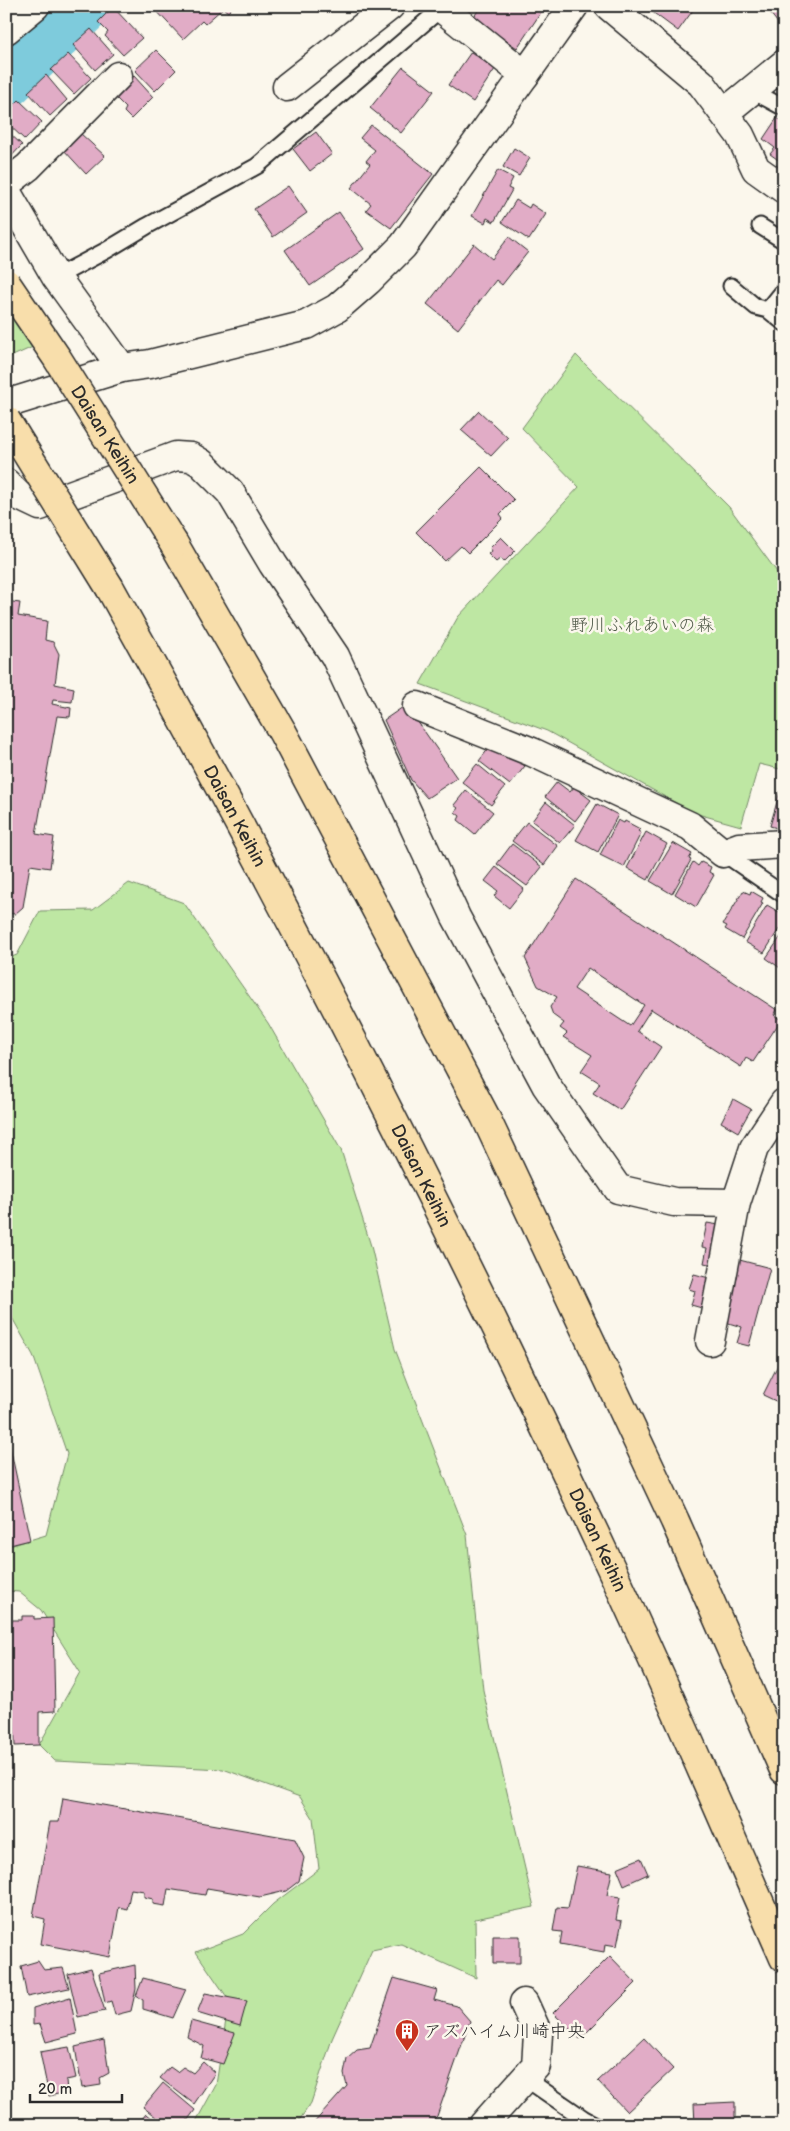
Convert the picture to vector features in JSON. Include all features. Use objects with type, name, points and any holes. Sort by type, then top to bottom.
[{"type":"highway","name":"Daisan Keihin","points":[[6,283],[57,358],[174,544],[283,733],[485,1116],[675,1520],[784,1770]]},
{"type":"highway","name":"Daisan Keihin","points":[[6,420],[110,588],[204,756],[409,1148],[604,1554],[784,1958]]},
{"type":"street","points":[[6,30],[34,6]]},
{"type":"street","points":[[287,87],[390,6]]},
{"type":"street","points":[[6,404],[122,368],[150,364],[306,325],[337,308],[368,281],[403,246],[574,6]]},
{"type":"street","points":[[609,6],[701,83],[740,135],[756,169],[784,189]]},
{"type":"street","points":[[441,7],[525,75]]},
{"type":"street","points":[[724,113],[784,64]]},
{"type":"street","points":[[6,184],[28,167],[118,76]]},
{"type":"street","points":[[6,191],[56,277],[122,368]]},
{"type":"street","points":[[6,483],[18,496],[40,506],[176,456],[190,457],[201,463],[230,492],[273,564],[336,656],[456,918],[546,1085],[618,1189],[674,1202],[736,1203]]},
{"type":"street","points":[[417,706],[532,752],[690,826],[723,853],[739,847],[784,844]]},
{"type":"street","points":[[710,1341],[736,1203],[754,1148],[784,1104]]},
{"type":"street","points":[[483,2125],[536,2066],[538,2034],[524,2003]]},
{"type":"lane","points":[[56,277],[108,250],[257,166],[441,7]]},
{"type":"lane","points":[[751,90],[784,108]]},
{"type":"lane","points":[[760,226],[784,241]]},
{"type":"lane","points":[[731,286],[756,307],[768,310],[784,324]]},
{"type":"lane","points":[[768,310],[784,290]]},
{"type":"lane","points":[[723,853],[784,895]]},
{"type":"lane","points":[[525,2078],[596,2125]]},
{"type":"green space","points":[[6,266],[55,337],[6,359]]},
{"type":"green space","name":"野川ふれあいの森","points":[[576,355],[729,507],[777,572],[784,591],[784,770],[759,764],[741,826],[694,813],[547,731],[420,684],[458,617],[579,487],[522,428]]},
{"type":"green space","points":[[129,883],[184,903],[268,1023],[341,1150],[371,1246],[395,1349],[467,1535],[483,1690],[534,1907],[475,1919],[476,1978],[401,1944],[372,1950],[332,2039],[311,2103],[296,2125],[194,2125],[216,2085],[229,2000],[196,1952],[243,1934],[273,1904],[319,1869],[313,1818],[300,1797],[223,1769],[55,1761],[39,1745],[80,1672],[41,1610],[19,1592],[6,1591],[6,1547],[46,1535],[67,1454],[33,1355],[6,1307],[6,959],[17,955],[40,911],[93,910]]},
{"type":"building","points":[[152,6],[234,6],[228,12],[223,8],[205,24],[202,21],[183,39]]},
{"type":"building","points":[[481,6],[541,6],[544,8],[517,48],[473,18]]},
{"type":"building","points":[[648,6],[696,6],[678,31],[647,8]]},
{"type":"building","points":[[771,6],[784,6],[784,31],[767,9]]},
{"type":"building","points":[[113,7],[142,38],[123,55],[105,36],[108,32],[98,22]]},
{"type":"building","points":[[91,29],[113,54],[95,70],[73,45]]},
{"type":"building","points":[[156,50],[176,70],[155,91],[135,70]]},
{"type":"building","points":[[471,52],[495,69],[473,102],[448,85]]},
{"type":"building","points":[[68,54],[91,78],[74,94],[51,70]]},
{"type":"building","points":[[403,67],[434,91],[401,133],[370,108]]},
{"type":"building","points":[[46,75],[67,100],[50,116],[28,92]]},
{"type":"building","points":[[134,76],[153,97],[131,119],[124,112],[126,108],[114,96]]},
{"type":"building","points":[[19,100],[42,122],[25,140],[6,122],[6,113]]},
{"type":"building","points":[[777,118],[784,122],[784,164],[770,154],[775,148],[763,139]]},
{"type":"building","points":[[371,125],[433,174],[391,228],[366,210],[371,204],[351,188],[370,164],[366,161],[375,150],[360,138]]},
{"type":"building","points":[[6,130],[22,145],[6,162]]},
{"type":"building","points":[[316,132],[332,154],[310,171],[293,149]]},
{"type":"building","points":[[80,133],[105,156],[86,174],[63,149]]},
{"type":"building","points":[[514,148],[530,158],[519,176],[503,167]]},
{"type":"building","points":[[498,170],[513,178],[508,188],[512,190],[494,222],[487,218],[485,223],[472,216]]},
{"type":"building","points":[[288,186],[307,213],[273,237],[254,209]]},
{"type":"building","points":[[516,200],[529,208],[531,204],[546,214],[529,240],[502,222]]},
{"type":"building","points":[[339,212],[364,249],[310,286],[285,250]]},
{"type":"building","points":[[509,237],[528,252],[502,285],[496,280],[458,329],[427,304],[474,244],[492,259]]},
{"type":"building","points":[[479,411],[508,438],[491,456],[461,430]]},
{"type":"building","points":[[481,467],[514,500],[500,514],[503,518],[468,553],[461,546],[445,561],[416,532]]},
{"type":"building","points":[[501,537],[515,551],[504,562],[501,558],[496,562],[488,554],[492,551],[490,548]]},
{"type":"building","points":[[6,601],[20,603],[18,616],[47,621],[45,640],[53,642],[59,654],[55,684],[74,688],[72,702],[53,700],[52,704],[71,708],[70,717],[57,716],[36,834],[54,837],[50,868],[30,865],[23,907],[15,914],[6,913]]},
{"type":"building","points":[[406,705],[457,778],[427,798],[411,780],[384,720]]},
{"type":"building","points":[[492,744],[525,766],[510,785],[479,761]]},
{"type":"building","points":[[477,764],[505,787],[491,805],[462,782]]},
{"type":"building","points":[[557,782],[570,792],[574,787],[591,800],[575,821],[545,797]]},
{"type":"building","points":[[781,788],[784,788],[784,830],[770,826]]},
{"type":"building","points":[[466,790],[493,812],[475,834],[458,820],[460,816],[455,812],[458,808],[454,805]]},
{"type":"building","points":[[546,802],[575,825],[560,843],[532,821]]},
{"type":"building","points":[[597,804],[618,815],[598,852],[576,840]]},
{"type":"building","points":[[618,820],[624,823],[625,821],[640,829],[638,831],[641,833],[624,867],[600,855]]},
{"type":"building","points":[[527,822],[558,846],[544,865],[512,841]]},
{"type":"building","points":[[646,832],[667,844],[648,880],[627,868]]},
{"type":"building","points":[[673,843],[692,854],[689,859],[691,860],[672,894],[650,881]]},
{"type":"building","points":[[512,844],[542,867],[527,886],[497,864]]},
{"type":"building","points":[[693,862],[698,866],[701,862],[711,867],[709,872],[714,875],[696,907],[675,894]]},
{"type":"building","points":[[496,867],[524,889],[509,908],[494,896],[498,891],[485,881]]},
{"type":"building","points":[[576,879],[777,1010],[774,1015],[781,1020],[753,1062],[746,1058],[741,1067],[651,1009],[637,1031],[661,1047],[620,1110],[593,1093],[600,1083],[581,1071],[592,1055],[563,1037],[567,1033],[560,1028],[564,1023],[553,1015],[550,1007],[557,997],[538,986],[525,958]],"holes":[[[588,968],[644,1005],[630,1026],[574,989]]]},
{"type":"building","points":[[743,891],[750,894],[751,891],[763,898],[761,902],[763,903],[742,939],[725,929],[727,926],[723,924]]},
{"type":"building","points":[[767,905],[784,915],[784,921],[764,953],[745,942]]},
{"type":"building","points":[[784,932],[784,969],[783,970],[766,958]]},
{"type":"building","points":[[733,1099],[751,1109],[738,1132],[721,1122]]},
{"type":"building","points":[[707,1223],[725,1226],[718,1266],[704,1263],[707,1248],[702,1247]]},
{"type":"building","points":[[732,1258],[770,1268],[749,1346],[737,1343],[742,1327],[715,1319]]},
{"type":"building","points":[[694,1274],[717,1280],[709,1310],[691,1305],[695,1291],[689,1289]]},
{"type":"building","points":[[784,1353],[784,1405],[763,1395]]},
{"type":"building","points":[[6,1428],[30,1540],[6,1546]]},
{"type":"building","points":[[22,1616],[34,1616],[34,1619],[53,1618],[55,1711],[39,1712],[39,1745],[15,1746],[14,1717],[6,1717],[6,1620],[22,1620]]},
{"type":"building","points":[[6,1739],[10,1739],[11,1778],[6,1778]]},
{"type":"building","points":[[63,1798],[295,1839],[304,1858],[299,1881],[286,1891],[260,1897],[207,1888],[205,1895],[168,1889],[165,1906],[153,1904],[153,1899],[144,1897],[144,1891],[131,1889],[127,1909],[119,1907],[110,1957],[41,1944],[45,1919],[33,1916],[50,1822],[59,1822]]},
{"type":"building","points":[[641,1858],[648,1874],[624,1885],[617,1868]]},
{"type":"building","points":[[577,1866],[612,1872],[607,1895],[620,1897],[616,1920],[622,1921],[617,1946],[605,1944],[604,1952],[560,1944],[562,1932],[553,1931],[557,1907],[568,1908]]},
{"type":"building","points":[[493,1936],[520,1936],[520,1963],[493,1963]]},
{"type":"building","points":[[610,1956],[636,1983],[580,2039],[553,2013]]},
{"type":"building","points":[[38,1961],[44,1970],[63,1968],[69,1988],[27,1997],[21,1966]]},
{"type":"building","points":[[135,1965],[136,1989],[131,2011],[115,2015],[111,2001],[105,2003],[99,1973]]},
{"type":"building","points":[[91,1968],[105,2011],[78,2017],[68,1974]]},
{"type":"building","points":[[143,1978],[186,1989],[173,2018],[143,2009],[143,2000],[136,1996]]},
{"type":"building","name":"アズハイム川崎中央","points":[[394,1978],[437,1990],[434,2000],[457,2006],[470,2021],[437,2116],[428,2125],[312,2125],[347,2086],[344,2074],[347,2059],[357,2050],[370,2048]]},
{"type":"building","points":[[205,1993],[247,2001],[240,2026],[197,2013]]},
{"type":"building","points":[[70,1997],[77,2034],[46,2042],[40,2024],[33,2025],[33,2008]]},
{"type":"building","points":[[191,2021],[235,2033],[223,2064],[201,2058],[204,2046],[187,2037]]},
{"type":"building","points":[[644,2038],[673,2069],[627,2112],[598,2081]]},
{"type":"building","points":[[104,2040],[109,2073],[100,2078],[101,2085],[82,2088],[75,2047]]},
{"type":"building","points":[[69,2047],[76,2078],[66,2080],[67,2092],[49,2096],[40,2052]]},
{"type":"building","points":[[203,2062],[215,2073],[194,2104],[160,2078],[170,2067],[177,2072],[183,2067],[193,2073]]},
{"type":"building","points":[[163,2083],[195,2110],[184,2125],[166,2125],[143,2107]]},
{"type":"building","points":[[735,2102],[735,2125],[695,2125],[694,2104]]},
{"type":"building","points":[[146,2114],[159,2125],[137,2125]]},
{"type":"waterway","points":[[6,80],[83,6]]},
{"type":"place","name":"アズハイム川崎中央","points":[[407,2052]]}]
